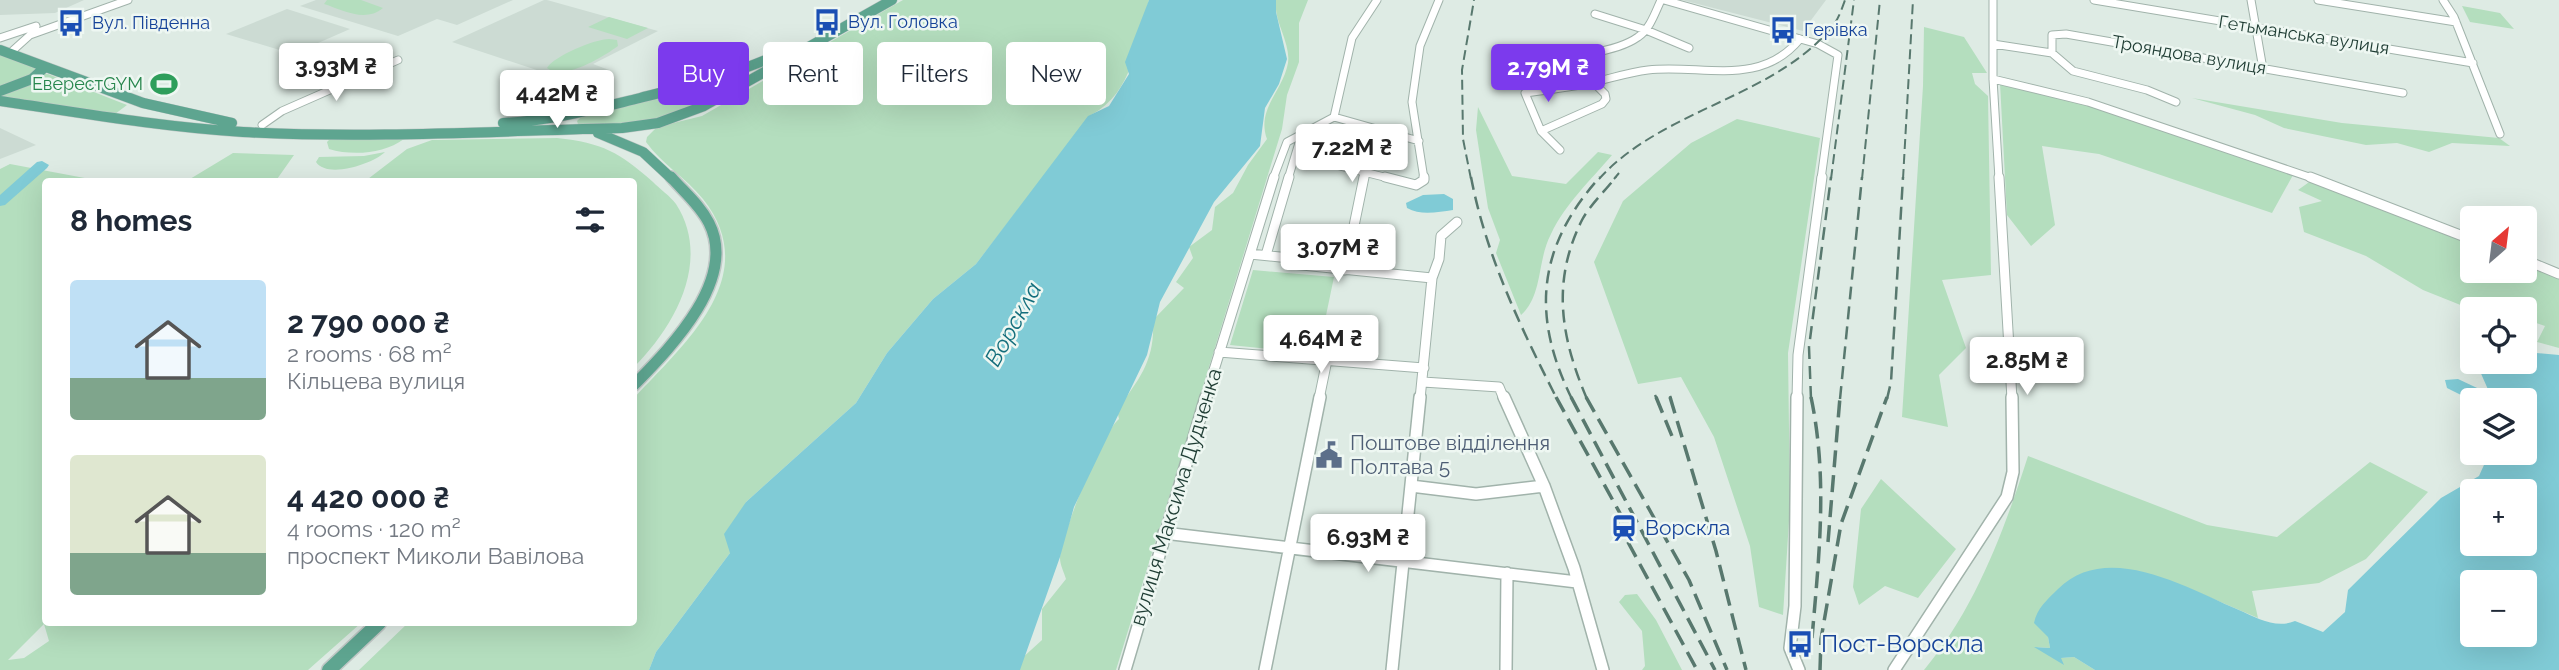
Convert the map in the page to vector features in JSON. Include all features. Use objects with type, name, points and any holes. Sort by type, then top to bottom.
[{"type":"main road","points":[[810,42],[877,0]]},
{"type":"main road","points":[[810,42],[892,0]]},
{"type":"main road","points":[[5,52],[162,110],[205,120],[332,130],[522,122],[575,114],[658,94]]},
{"type":"main road","points":[[0,92],[32,79],[45,67]]},
{"type":"main road","points":[[0,101],[203,129],[332,130],[579,130],[658,123],[706,105]]},
{"type":"main road","points":[[575,114],[571,124],[579,130],[616,138],[645,151],[703,214],[714,238],[715,255],[705,293],[693,315],[637,381]]},
{"type":"main road","points":[[645,151],[642,137],[658,123]]},
{"type":"main road","points":[[329,670],[376,626]]},
{"type":"street","points":[[0,38],[108,0]]},
{"type":"street","points":[[5,52],[30,35],[128,0]]},
{"type":"street","points":[[1377,0],[1352,38],[1334,117],[1419,141]]},
{"type":"street","points":[[1296,155],[1416,185],[1424,180],[1412,102],[1420,46],[1439,0]]},
{"type":"street","points":[[1503,60],[1605,51],[1636,40],[1646,30],[1662,0],[1818,44],[1832,49],[1838,55],[1798,355],[1795,606],[1789,646],[1791,658],[1798,670]]},
{"type":"street","points":[[1894,670],[2007,497],[2013,472],[2013,423],[1993,79],[1993,0]]},
{"type":"street","name":"Гетьманська вулиця","points":[[2094,0],[2473,63]]},
{"type":"street","points":[[2251,0],[2263,69]]},
{"type":"street","points":[[2318,0],[2456,22]]},
{"type":"street","points":[[2443,0],[2456,22],[2500,134]]},
{"type":"street","points":[[1595,14],[1646,30],[1689,48]]},
{"type":"street","name":"Трояндова вулиця","points":[[2052,53],[2052,35],[2066,34],[2403,93]]},
{"type":"street","points":[[1560,150],[1541,131],[1525,93],[1591,83],[1649,70],[1752,69],[1771,64],[1795,47],[1800,39]]},
{"type":"street","points":[[1993,44],[2052,53],[2073,71],[2147,90],[2176,102]]},
{"type":"street","points":[[1541,131],[1602,104],[1606,99],[1605,94],[1591,83],[1564,53]]},
{"type":"street","points":[[262,125],[282,111],[398,60]]},
{"type":"street","points":[[1993,79],[2111,110],[2302,174],[2460,235]]},
{"type":"street","name":"вулиця Максима Дудченка","points":[[1125,670],[1164,533],[1282,152],[1287,142],[1334,117]]},
{"type":"street","points":[[1266,255],[1303,133]]},
{"type":"street","points":[[1345,270],[1364,172]]},
{"type":"street","points":[[1392,670],[1432,278],[1440,258],[1438,239],[1443,231],[1457,222]]},
{"type":"street","points":[[1250,254],[1290,258],[1292,264],[1432,278]]},
{"type":"street","points":[[2538,265],[2559,274]]},
{"type":"street","points":[[1219,352],[1424,369]]},
{"type":"street","points":[[1265,670],[1327,360]]},
{"type":"street","points":[[1423,382],[1499,387],[1544,485],[1603,670]]},
{"type":"street","points":[[1411,486],[1476,494],[1544,485]]},
{"type":"street","points":[[1164,533],[1577,582]]},
{"type":"street","points":[[1506,670],[1507,573]]},
{"type":"shaded area","points":[[0,0],[84,0],[55,13],[0,15]]},
{"type":"shaded area","points":[[316,0],[513,0],[457,25],[437,19],[398,36],[300,6]]},
{"type":"shaded area","points":[[544,0],[658,31],[593,64],[609,70],[584,82],[564,79],[452,42]]},
{"type":"shaded area","points":[[1682,0],[1826,0],[1803,31]]},
{"type":"shaded area","points":[[287,9],[350,29],[293,54],[226,34]]},
{"type":"shaded area","points":[[0,128],[36,145],[0,159]]},
{"type":"green space","points":[[327,0],[361,0],[383,8],[369,15],[354,14],[324,4]]},
{"type":"green space","points":[[903,0],[1149,0],[1125,80],[1106,104],[1106,42],[1006,42],[1006,105],[1105,105],[1091,115],[976,264],[933,299],[887,353],[856,403],[746,502],[730,553],[656,652],[649,670],[359,670],[405,626],[637,626],[637,395],[675,355],[710,307],[721,281],[725,255],[720,227],[703,199],[646,142],[647,137],[657,127],[702,116],[721,105],[749,105],[749,89],[763,81],[763,105],[863,105],[863,42],[830,42]]},
{"type":"green space","points":[[1276,0],[1308,0],[1299,23],[1299,62],[1287,95],[1282,129],[1116,670],[1016,670],[1020,660],[1042,640],[1042,609],[1066,579],[1060,558],[1067,528],[1103,443],[1119,419],[1117,410],[1149,358],[1153,320],[1184,288],[1176,282],[1193,258],[1189,247],[1212,230],[1215,207],[1233,193],[1248,165],[1267,139],[1267,109],[1288,63]]},
{"type":"green space","points":[[2462,6],[2500,13],[2514,29],[2470,22]]},
{"type":"green space","points":[[609,17],[648,28],[627,39],[588,27]]},
{"type":"green space","points":[[1924,27],[1964,37],[1987,73],[1972,73],[1975,84],[1988,96],[1991,275],[1942,280],[1966,348],[1939,375],[1948,427],[1902,417],[1923,86]]},
{"type":"green space","points":[[609,39],[617,40],[618,46],[583,66],[563,72],[547,68],[575,49]]},
{"type":"green space","points":[[0,54],[35,68],[34,74],[0,90]]},
{"type":"green space","points":[[44,74],[127,105],[115,114],[0,96],[0,93]]},
{"type":"green space","points":[[2000,83],[2089,106],[2293,175],[2272,213],[2099,154],[2042,146],[2055,225],[2031,246],[2007,215]]},
{"type":"green space","points":[[658,97],[658,105],[700,105],[634,125],[578,124],[577,121],[582,116]]},
{"type":"green space","points":[[2192,98],[2342,123],[2499,138],[2510,146],[2452,143],[2429,152],[2397,143],[2366,145],[2284,128],[2255,115]]},
{"type":"green space","points":[[1478,107],[1512,176],[1566,184],[1598,152],[1612,155],[1571,202],[1557,223],[1547,244],[1533,298],[1521,315],[1496,253],[1500,240],[1488,208],[1476,130]]},
{"type":"green space","points":[[1737,119],[1820,138],[1788,353],[1790,505],[1783,615],[1759,607],[1750,546],[1714,437],[1681,377],[1638,384],[1594,262],[1623,201],[1691,143]]},
{"type":"green space","points":[[331,138],[404,139],[378,151],[358,153],[329,149],[327,142]]},
{"type":"green space","points":[[557,138],[599,146],[630,163],[674,201],[686,225],[690,247],[684,291],[663,332],[637,364],[637,178],[369,178],[407,149],[432,140]]},
{"type":"green space","points":[[385,152],[371,161],[350,168],[330,169],[316,162],[319,157],[364,156]]},
{"type":"green space","points":[[233,153],[294,155],[278,178],[192,178]]},
{"type":"green space","points":[[10,164],[85,178],[42,178],[42,626],[8,660],[24,658],[49,641],[45,626],[358,626],[308,670],[0,670],[0,169]]},
{"type":"green space","points":[[2312,180],[2460,237],[2460,284],[2538,284],[2538,267],[2559,276],[2559,348],[2537,342],[2545,326],[2537,323],[2537,297],[2460,297],[2460,305],[2423,290],[2366,256],[2304,232],[2299,207],[2322,201],[2298,190]]},
{"type":"green space","points":[[1253,270],[1334,277],[1318,354],[1230,345]]},
{"type":"green space","points":[[2028,456],[2207,525],[2277,537],[2370,462],[2428,492],[2366,559],[2319,583],[2252,591],[2258,618],[2183,586],[2048,637],[2050,648],[2036,647],[2060,658],[2074,657],[2095,670],[1924,670],[1973,595],[1998,541]]},
{"type":"green space","points":[[1881,479],[1956,549],[1918,598],[1885,586],[1859,605],[1853,587],[1861,509]]},
{"type":"green space","points":[[1637,594],[1656,620],[1682,670],[1642,670],[1645,666],[1642,631],[1619,602],[1625,595]]},
{"type":"water","points":[[1149,0],[1276,0],[1276,12],[1287,59],[1279,84],[1265,108],[1260,146],[1214,202],[1160,302],[1147,355],[1074,507],[1060,557],[1020,670],[649,670],[656,652],[730,553],[724,534],[746,502],[856,403],[887,353],[933,299],[976,264],[1088,116],[1109,106],[1129,74],[1125,62]]},
{"type":"water","points":[[1444,194],[1453,199],[1453,210],[1424,213],[1407,208],[1406,203],[1423,195]]},
{"type":"water","points":[[2537,353],[2559,355],[2559,670],[2095,670],[2074,657],[2061,658],[2064,665],[2034,647],[2050,648],[2048,637],[2034,623],[2043,604],[2078,575],[2100,569],[2123,568],[2147,573],[2267,622],[2281,624],[2295,621],[2323,632],[2345,612],[2348,590],[2441,498],[2460,487],[2460,556],[2537,556],[2537,479],[2474,479],[2479,476],[2484,465],[2537,465],[2537,388],[2487,388],[2481,374],[2537,374]]},
{"type":"water","points":[[2458,379],[2477,388],[2460,388],[2460,394],[2447,388],[2445,380]]},
{"type":"waterway","points":[[0,202],[42,165]]},
{"type":"railway","points":[[1471,179],[1463,139],[1462,70],[1474,0]]},
{"type":"railway","points":[[1599,179],[1625,155],[1655,135],[1783,69],[1810,49],[1834,24],[1845,0]]},
{"type":"railway","points":[[1831,179],[1854,0]]},
{"type":"railway","points":[[1862,179],[1880,0]]},
{"type":"railway","points":[[1903,179],[1913,0]]},
{"type":"railway","points":[[1614,179],[1619,173]]},
{"type":"railway","points":[[1471,177],[1495,263],[1556,398]]},
{"type":"railway","points":[[1572,398],[1550,339],[1546,311],[1547,283],[1563,230],[1579,203],[1600,177]]},
{"type":"railway","points":[[1587,398],[1566,332],[1563,288],[1572,243],[1582,220],[1616,177]]},
{"type":"railway","points":[[1811,399],[1809,347],[1831,177]]},
{"type":"railway","points":[[1840,399],[1862,177]]},
{"type":"railway","points":[[1887,399],[1891,382],[1903,177]]},
{"type":"railway","points":[[1656,397],[1674,441]]},
{"type":"railway","points":[[1670,397],[1716,551],[1746,670]]},
{"type":"railway","points":[[1811,397],[1821,487],[1812,638]]},
{"type":"railway","points":[[1828,542],[1840,397]]},
{"type":"railway","points":[[1820,670],[1821,639],[1841,524],[1887,397]]},
{"type":"railway","points":[[1556,398],[1627,526]]},
{"type":"railway","points":[[1572,398],[1715,670]]},
{"type":"railway","points":[[1587,398],[1689,580],[1727,670]]},
{"type":"railway","points":[[1616,520],[1697,670]]},
{"type":"place","name":"Вул. Головка","points":[[827,22]]},
{"type":"place","name":"Вул. Південна","points":[[71,23]]},
{"type":"place","name":"Герівка","points":[[1783,30]]},
{"type":"place","name":"ЕверестGYM","points":[[164,84]]},
{"type":"place","name":"Поштове відділення Полтава 5","points":[[1329,455]]},
{"type":"place","name":"Ворскла","points":[[1624,528]]},
{"type":"place","name":"Пост-Ворскла","points":[[1800,644]]}]
